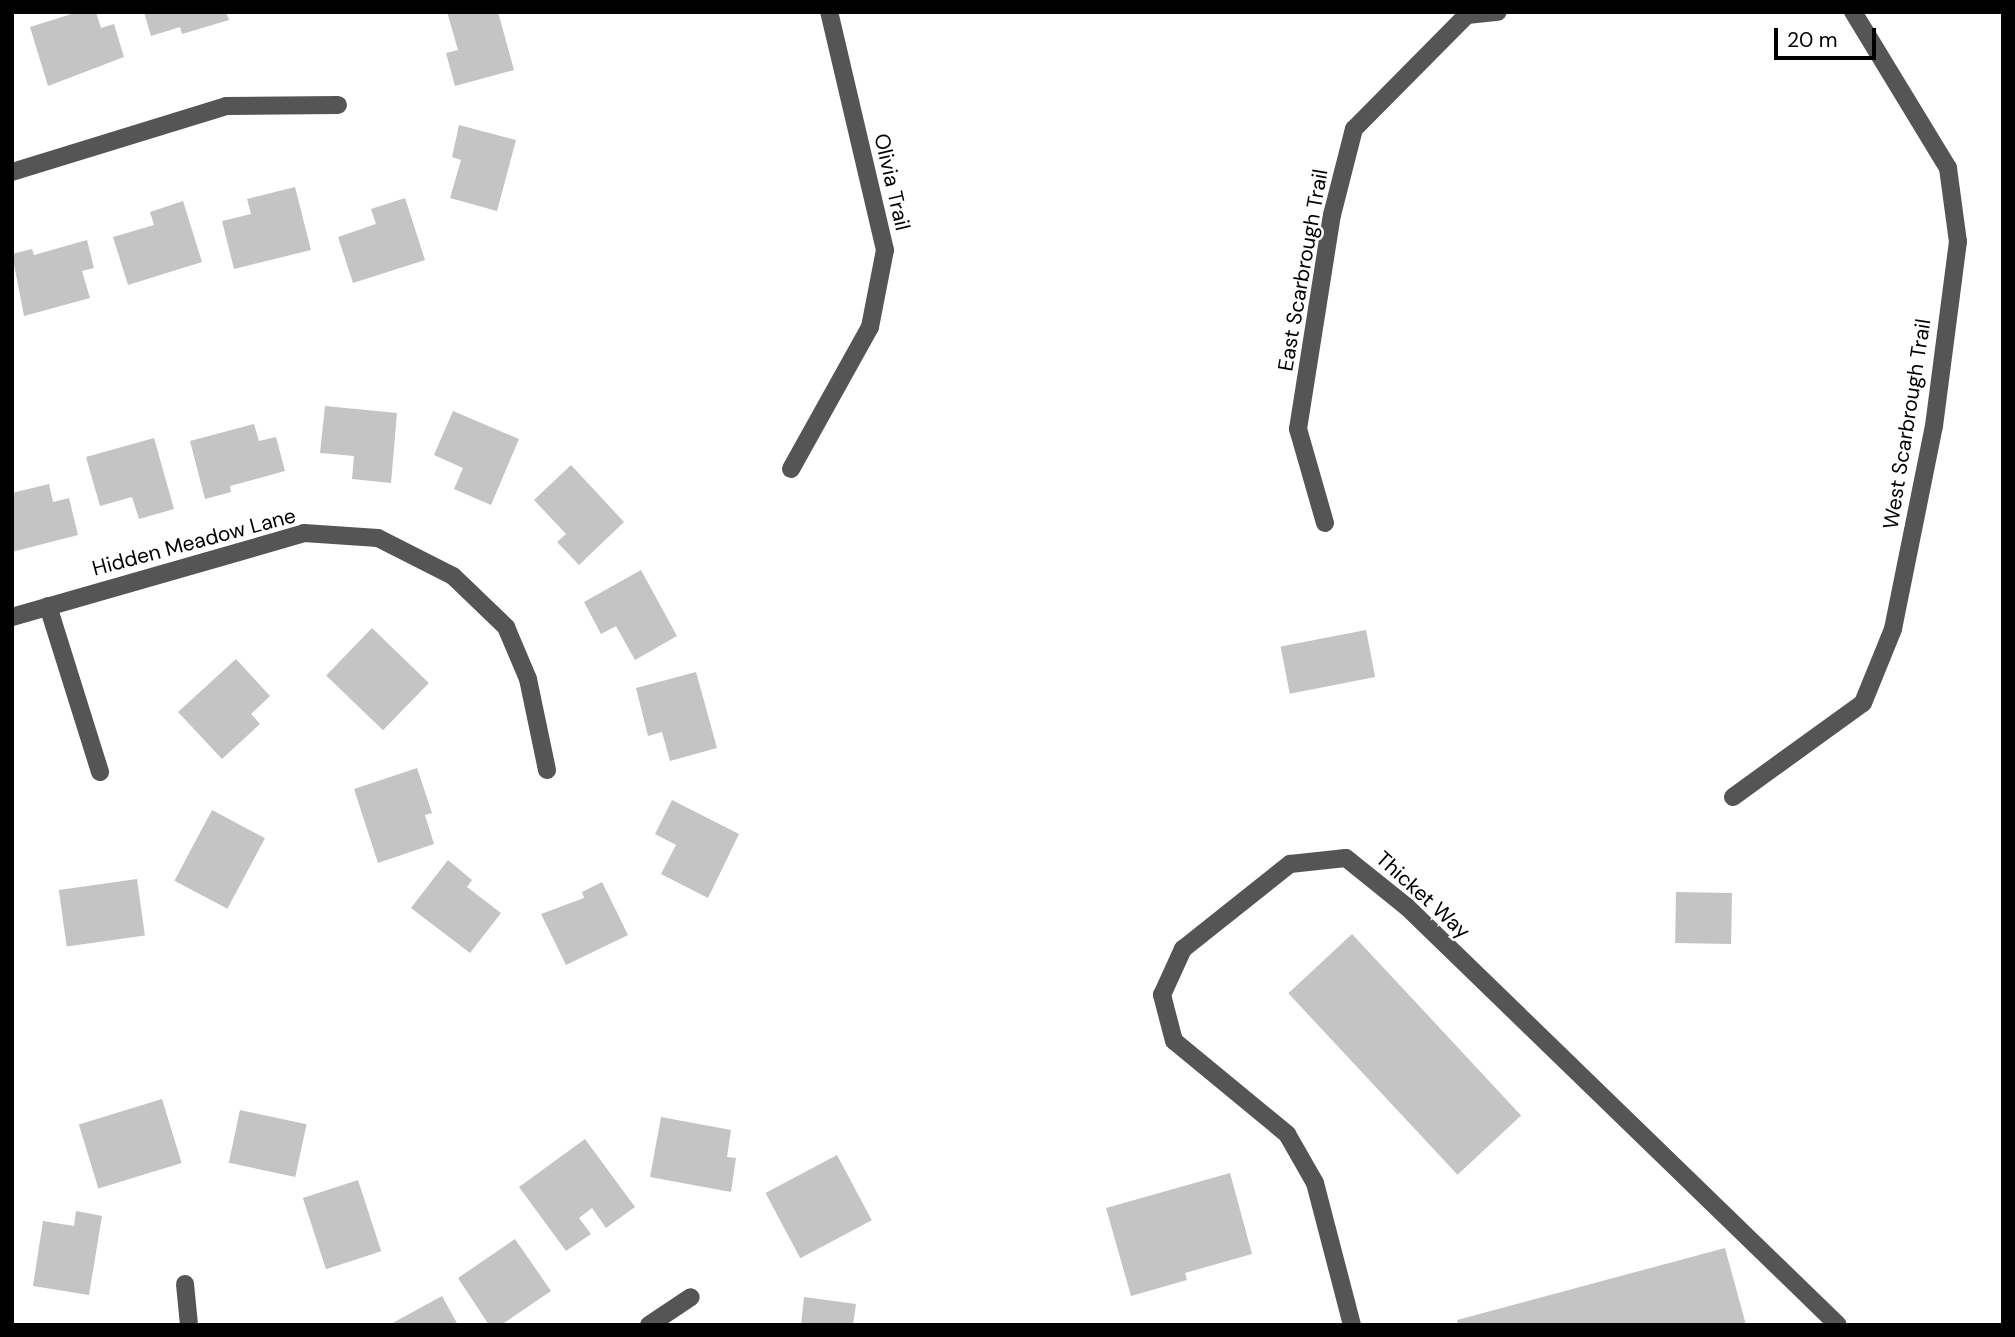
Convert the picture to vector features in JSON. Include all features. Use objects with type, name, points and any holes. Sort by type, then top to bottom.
[{"type":"street","name":"Olivia Trail","points":[[791,469],[870,327],[885,250],[829,12]]},
{"type":"street","name":"East Scarbrough Trail","points":[[1325,523],[1298,429],[1332,215],[1354,129],[1467,15],[1498,12]]},
{"type":"street","name":"West Scarbrough Trail","points":[[1733,797],[1863,703],[1893,629],[1934,426],[1958,242],[1948,168],[1853,12]]},
{"type":"street","points":[[12,172],[226,106],[338,105]]},
{"type":"street","name":"Hidden Meadow Lane","points":[[12,617],[304,533],[378,538],[453,576],[506,627],[528,678],[547,770]]},
{"type":"street","points":[[48,606],[100,772]]},
{"type":"street","name":"Thicket Way","points":[[1352,1325],[1315,1183],[1304,1163],[1287,1134],[1174,1041],[1162,995],[1183,949],[1290,864],[1346,858],[1407,907],[1838,1325]]},
{"type":"street","points":[[185,1284],[189,1325]]},
{"type":"street","points":[[649,1325],[691,1297]]},
{"type":"building","points":[[78,12],[96,12],[101,28],[114,24],[124,57],[48,86],[30,27]]},
{"type":"building","points":[[144,12],[226,12],[229,20],[182,34],[180,27],[151,36]]},
{"type":"building","points":[[447,12],[498,12],[514,70],[455,86],[446,53],[458,50]]},
{"type":"building","points":[[459,125],[516,140],[497,211],[450,198],[461,160],[452,157]]},
{"type":"building","points":[[295,187],[311,250],[234,269],[222,221],[251,214],[247,199]]},
{"type":"building","points":[[405,198],[425,260],[353,283],[338,237],[376,224],[371,209]]},
{"type":"building","points":[[183,201],[202,262],[128,285],[113,237],[154,225],[150,212]]},
{"type":"building","points":[[87,240],[94,268],[82,271],[90,298],[24,316],[12,254],[32,249],[34,255]]},
{"type":"building","points":[[325,406],[397,413],[391,483],[352,479],[354,456],[320,453]]},
{"type":"building","points":[[453,411],[519,439],[491,505],[454,489],[463,468],[434,455]]},
{"type":"building","points":[[254,424],[259,441],[276,437],[285,471],[230,486],[231,492],[205,499],[190,441]]},
{"type":"building","points":[[154,438],[174,509],[139,519],[132,497],[100,506],[86,457]]},
{"type":"building","points":[[571,465],[624,522],[579,565],[557,542],[566,534],[534,500]]},
{"type":"building","points":[[49,484],[53,502],[69,498],[78,535],[12,552],[12,493]]},
{"type":"building","points":[[641,570],[677,636],[635,660],[616,626],[601,634],[584,602]]},
{"type":"building","points":[[372,628],[429,683],[383,730],[326,675]]},
{"type":"building","points":[[1366,630],[1375,677],[1290,694],[1281,647]]},
{"type":"building","points":[[236,659],[270,696],[251,714],[260,724],[222,759],[178,712]]},
{"type":"building","points":[[696,672],[717,748],[670,761],[662,732],[648,736],[636,688]]},
{"type":"building","points":[[417,768],[432,813],[425,815],[434,844],[378,863],[354,789]]},
{"type":"building","points":[[672,800],[739,834],[708,898],[661,874],[676,845],[655,834]]},
{"type":"building","points":[[212,810],[265,838],[227,909],[174,881]]},
{"type":"building","points":[[448,860],[472,880],[467,887],[501,913],[470,953],[411,908]]},
{"type":"building","points":[[137,879],[145,935],[67,946],[59,890]]},
{"type":"building","points":[[602,882],[628,935],[566,965],[541,914],[584,898],[582,892]]},
{"type":"building","points":[[1676,892],[1732,893],[1731,944],[1675,943]]},
{"type":"building","points":[[1352,934],[1521,1115],[1458,1175],[1288,993]]},
{"type":"building","points":[[162,1099],[182,1163],[98,1189],[79,1124]]},
{"type":"building","points":[[240,1110],[307,1124],[295,1177],[229,1163]]},
{"type":"building","points":[[661,1117],[731,1130],[727,1157],[736,1158],[731,1192],[650,1177]]},
{"type":"building","points":[[585,1139],[635,1207],[606,1228],[592,1208],[579,1218],[591,1234],[566,1251],[519,1187]]},
{"type":"building","points":[[837,1155],[872,1220],[800,1258],[765,1193]]},
{"type":"building","points":[[1230,1173],[1252,1254],[1185,1273],[1187,1280],[1131,1296],[1106,1208]]},
{"type":"building","points":[[358,1180],[381,1251],[326,1269],[303,1198]]},
{"type":"building","points":[[76,1211],[102,1216],[89,1295],[33,1286],[43,1221],[74,1226]]},
{"type":"building","points":[[515,1239],[551,1291],[501,1325],[489,1325],[458,1278]]},
{"type":"building","points":[[1725,1248],[1746,1325],[1458,1325],[1457,1320]]},
{"type":"building","points":[[442,1296],[458,1325],[389,1325]]},
{"type":"building","points":[[804,1297],[856,1304],[853,1325],[801,1325]]}]
